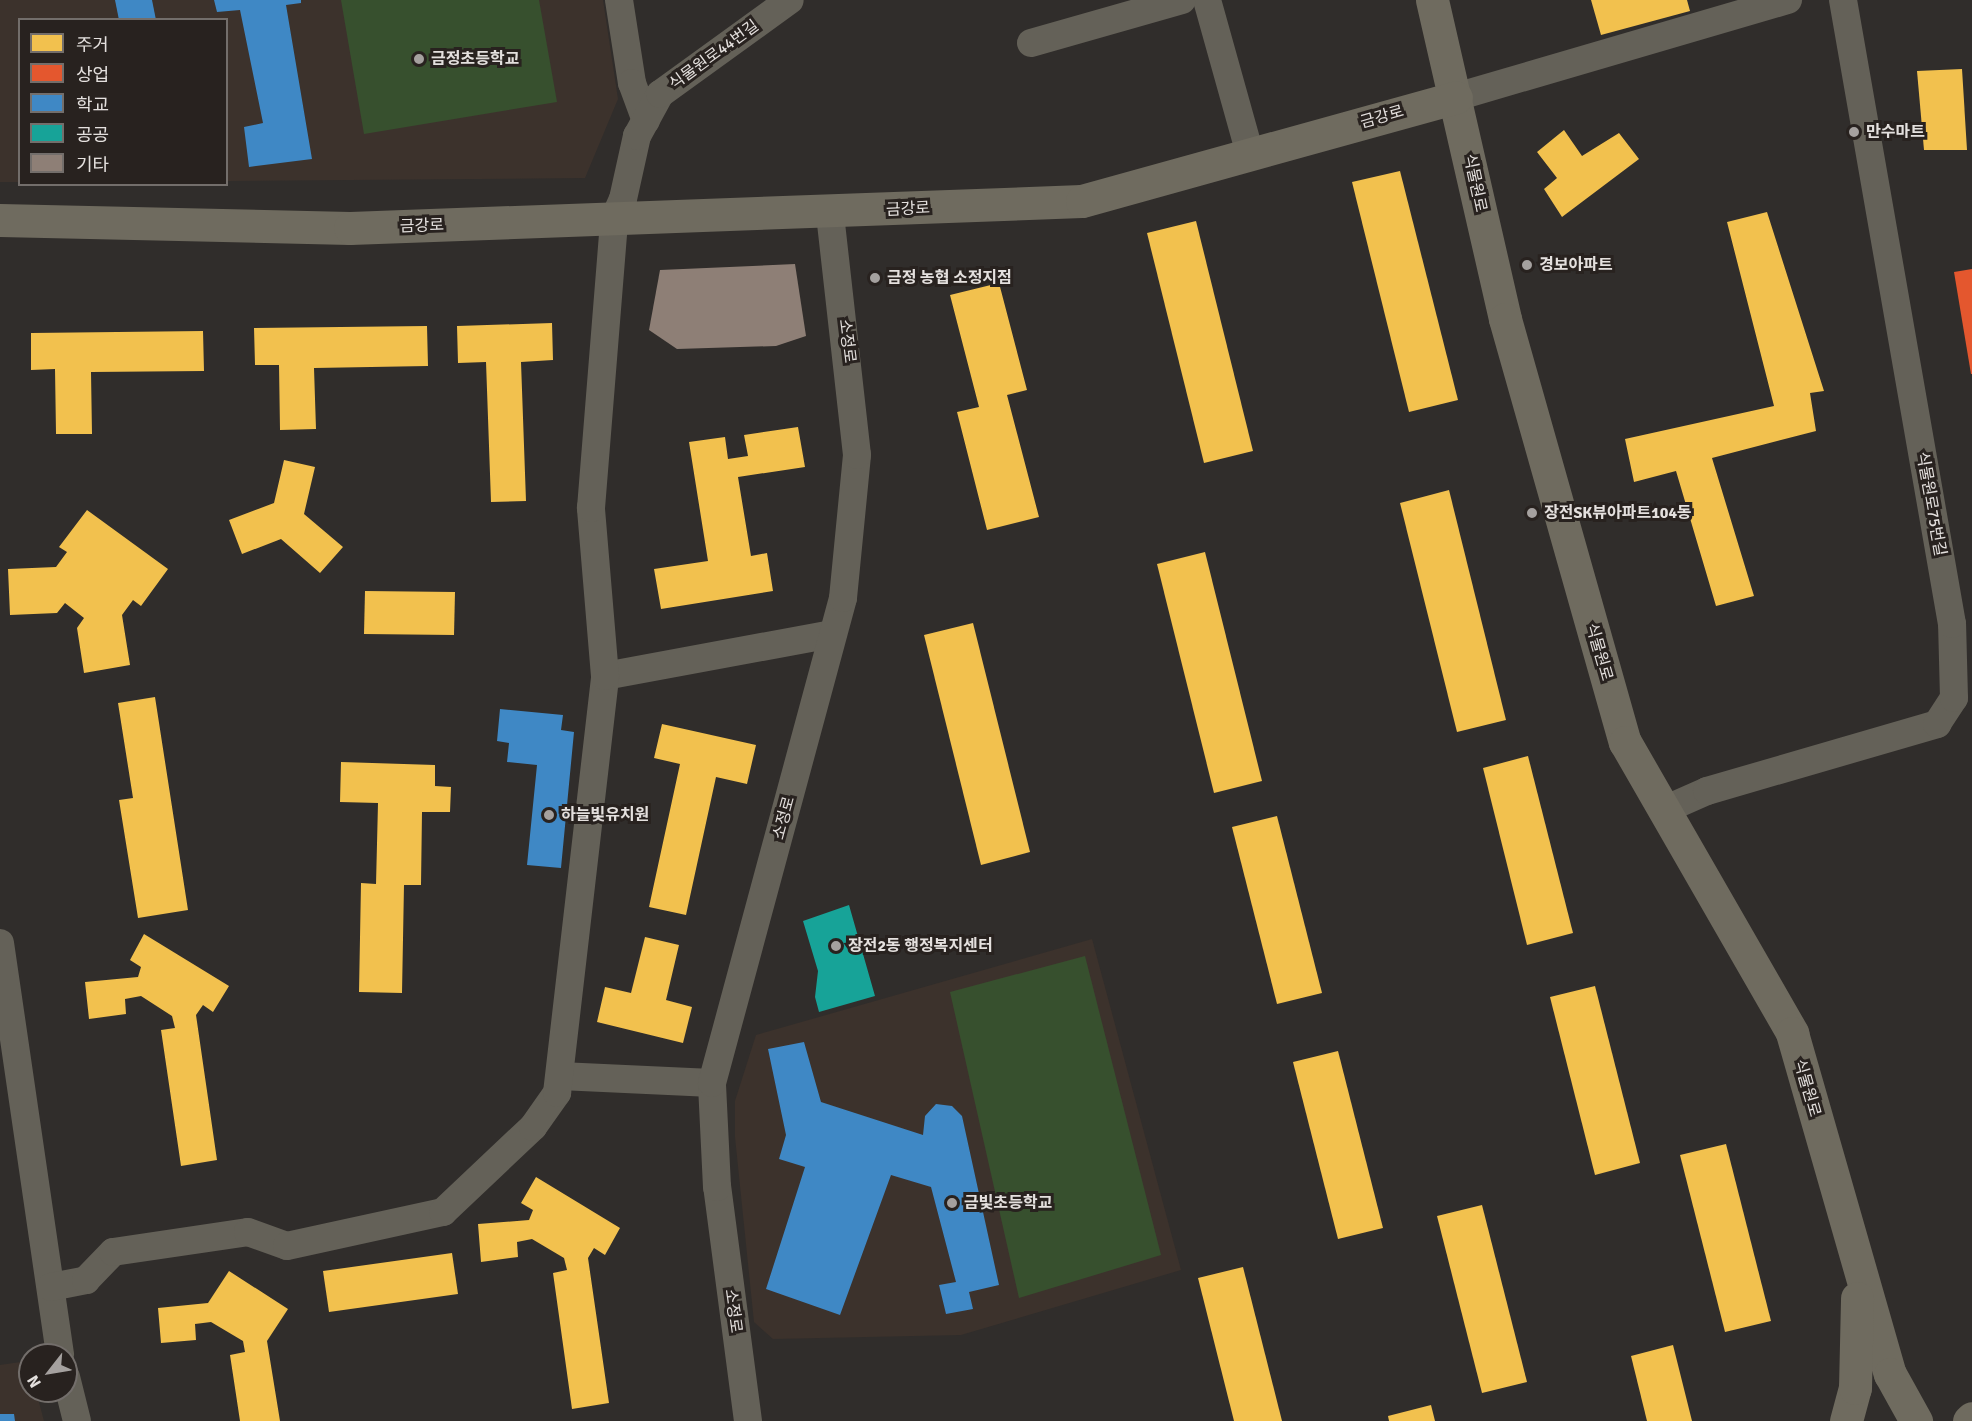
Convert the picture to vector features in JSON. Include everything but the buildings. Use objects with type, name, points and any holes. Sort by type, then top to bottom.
[{"type":"main road","name":"식물원로","points":[[1432,0],[1505,319],[1625,742],[1792,1033],[1857,1269],[1890,1374],[1916,1421]]},
{"type":"main road","name":"금강로","points":[[0,220],[350,228],[830,213],[1082,201],[1456,97]]},
{"type":"main road","name":"식물원로","points":[[1846,1421],[1855,1388],[1857,1269]]},
{"type":"main road","points":[[1969,1421],[1972,1418]]},
{"type":"street","points":[[619,0],[632,83],[646,121]]},
{"type":"street","name":"식물원로44번길","points":[[51,1287],[86,1280],[113,1252],[248,1232],[287,1246],[443,1212],[533,1127],[557,1093],[605,676],[591,508],[614,219],[623,200],[637,136],[660,94],[790,0]]},
{"type":"street","points":[[1031,43],[1182,0]]},
{"type":"street","points":[[1207,0],[1250,154]]},
{"type":"street","name":"금강로","points":[[1456,97],[1788,0]]},
{"type":"street","name":"식물원로75번길","points":[[1664,810],[1707,791],[1937,724],[1954,698],[1952,624],[1843,0]]},
{"type":"street","name":"소정로","points":[[748,1421],[717,1187],[712,1083],[843,598],[857,455],[830,213]]},
{"type":"street","points":[[605,676],[832,634]]},
{"type":"street","points":[[0,943],[58,1343]]},
{"type":"street","points":[[560,1076],[712,1083]]},
{"type":"street","points":[[73,1403],[78,1421]]},
{"type":"shaded area","name":"금정초등학교","points":[[0,0],[603,0],[618,99],[585,178],[228,181],[228,18],[18,18],[18,182],[0,182]]},
{"type":"shaded area","name":"금빛초등학교","points":[[1092,939],[1181,1270],[961,1335],[773,1339],[754,1322],[735,1137],[735,1101],[756,1035]]},
{"type":"shaded area","points":[[18,1362],[18,1403],[39,1403],[44,1421],[0,1421],[0,1365]]},
{"type":"green space","points":[[341,0],[539,0],[557,102],[364,134]]},
{"type":"green space","points":[[1085,956],[1161,1255],[1019,1298],[950,992]]},
{"type":"place","name":"금정초등학교","points":[[419,59]]},
{"type":"place","name":"만수마트","points":[[1854,132]]},
{"type":"place","name":"경보아파트","points":[[1527,265]]},
{"type":"place","name":"금정 농협 소정지점","points":[[875,278]]},
{"type":"place","name":"장전SK뷰아파트104동","points":[[1532,513]]},
{"type":"place","name":"하늘빛유치원","points":[[549,815]]},
{"type":"place","name":"장전2동 행정복지센터","points":[[836,946]]},
{"type":"place","name":"금빛초등학교","points":[[952,1203]]}]
